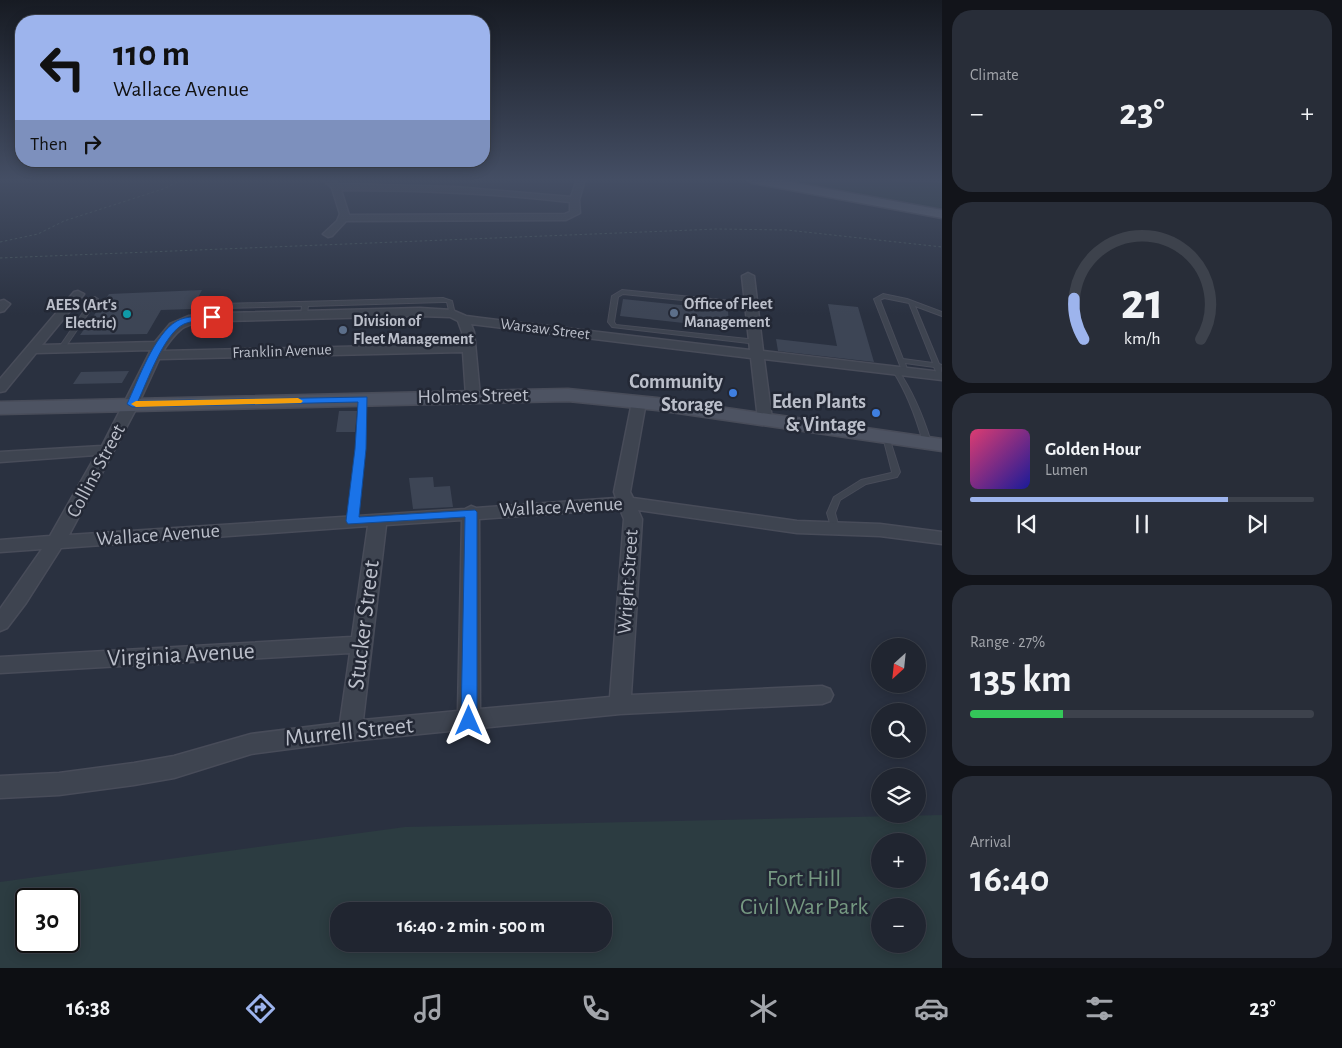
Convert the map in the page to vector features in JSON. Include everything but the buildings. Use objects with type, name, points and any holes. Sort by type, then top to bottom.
[{"type":"main road","name":"Holmes Street","points":[[0,408],[568,395],[639,402],[934,443]]},
{"type":"street","points":[[328,234],[337,224]]},
{"type":"street","points":[[748,276],[765,419]]},
{"type":"street","points":[[2,384],[78,294]]},
{"type":"street","name":"Warsaw Street","points":[[158,350],[170,332],[181,322],[212,317],[304,309],[412,312],[458,316],[757,348],[901,368],[940,371]]},
{"type":"street","points":[[458,316],[468,332],[473,396]]},
{"type":"street","name":"Franklin Avenue","points":[[32,349],[469,348]]},
{"type":"street","name":"Collins Street","points":[[0,622],[28,588],[58,542],[132,404],[158,350]]},
{"type":"street","name":"Wright Street","points":[[620,705],[632,519],[628,503],[622,492],[639,402]]},
{"type":"street","points":[[0,457],[107,450]]},
{"type":"street","name":"Wallace Avenue","points":[[0,546],[471,512],[628,503],[797,527],[880,530],[942,538]]},
{"type":"street","points":[[469,721],[471,512]]},
{"type":"street","name":"Stucker Street","points":[[350,731],[378,519]]},
{"type":"street","name":"Virginia Avenue","points":[[0,665],[362,644]]},
{"type":"street","name":"Murrell Street","points":[[0,787],[59,784],[143,772],[192,762],[251,744],[350,731],[620,705],[822,695]]},
{"type":"lane","points":[[752,305],[622,292],[615,296],[610,322],[620,327],[757,348]]},
{"type":"lane","points":[[934,443],[922,422],[906,386],[877,299],[883,296],[910,302],[942,314]]},
{"type":"lane","points":[[61,348],[95,299]]},
{"type":"lane","points":[[910,302],[940,371]]},
{"type":"lane","points":[[352,521],[360,449],[363,399]]},
{"type":"lane","points":[[835,528],[831,513],[837,499],[864,482],[894,475],[895,468],[886,437]]},
{"type":"path","points":[[0,242],[38,234],[58,224]]},
{"type":"path","points":[[0,258],[717,229],[787,230],[942,247]]},
{"type":"green space","name":"Fort Hill Civil War Park","points":[[926,815],[942,815],[942,968],[0,968],[0,882],[405,827],[871,817],[871,823],[926,823]]},
{"type":"slow traffic","points":[[136,404],[298,401]]},
{"type":"place","name":"Office of Fleet Management","points":[[674,313]]},
{"type":"place","name":"AEES (Art's Electric)","points":[[127,314]]},
{"type":"place","name":"Division of Fleet Management","points":[[343,330]]},
{"type":"place","name":"Community Storage","points":[[733,393]]},
{"type":"place","name":"Eden Plants & Vintage","points":[[876,413]]},
{"type":"route","points":[[212,317],[189,320],[175,326],[160,346],[132,404],[363,399],[360,449],[352,521],[471,512],[469,721]]}]
